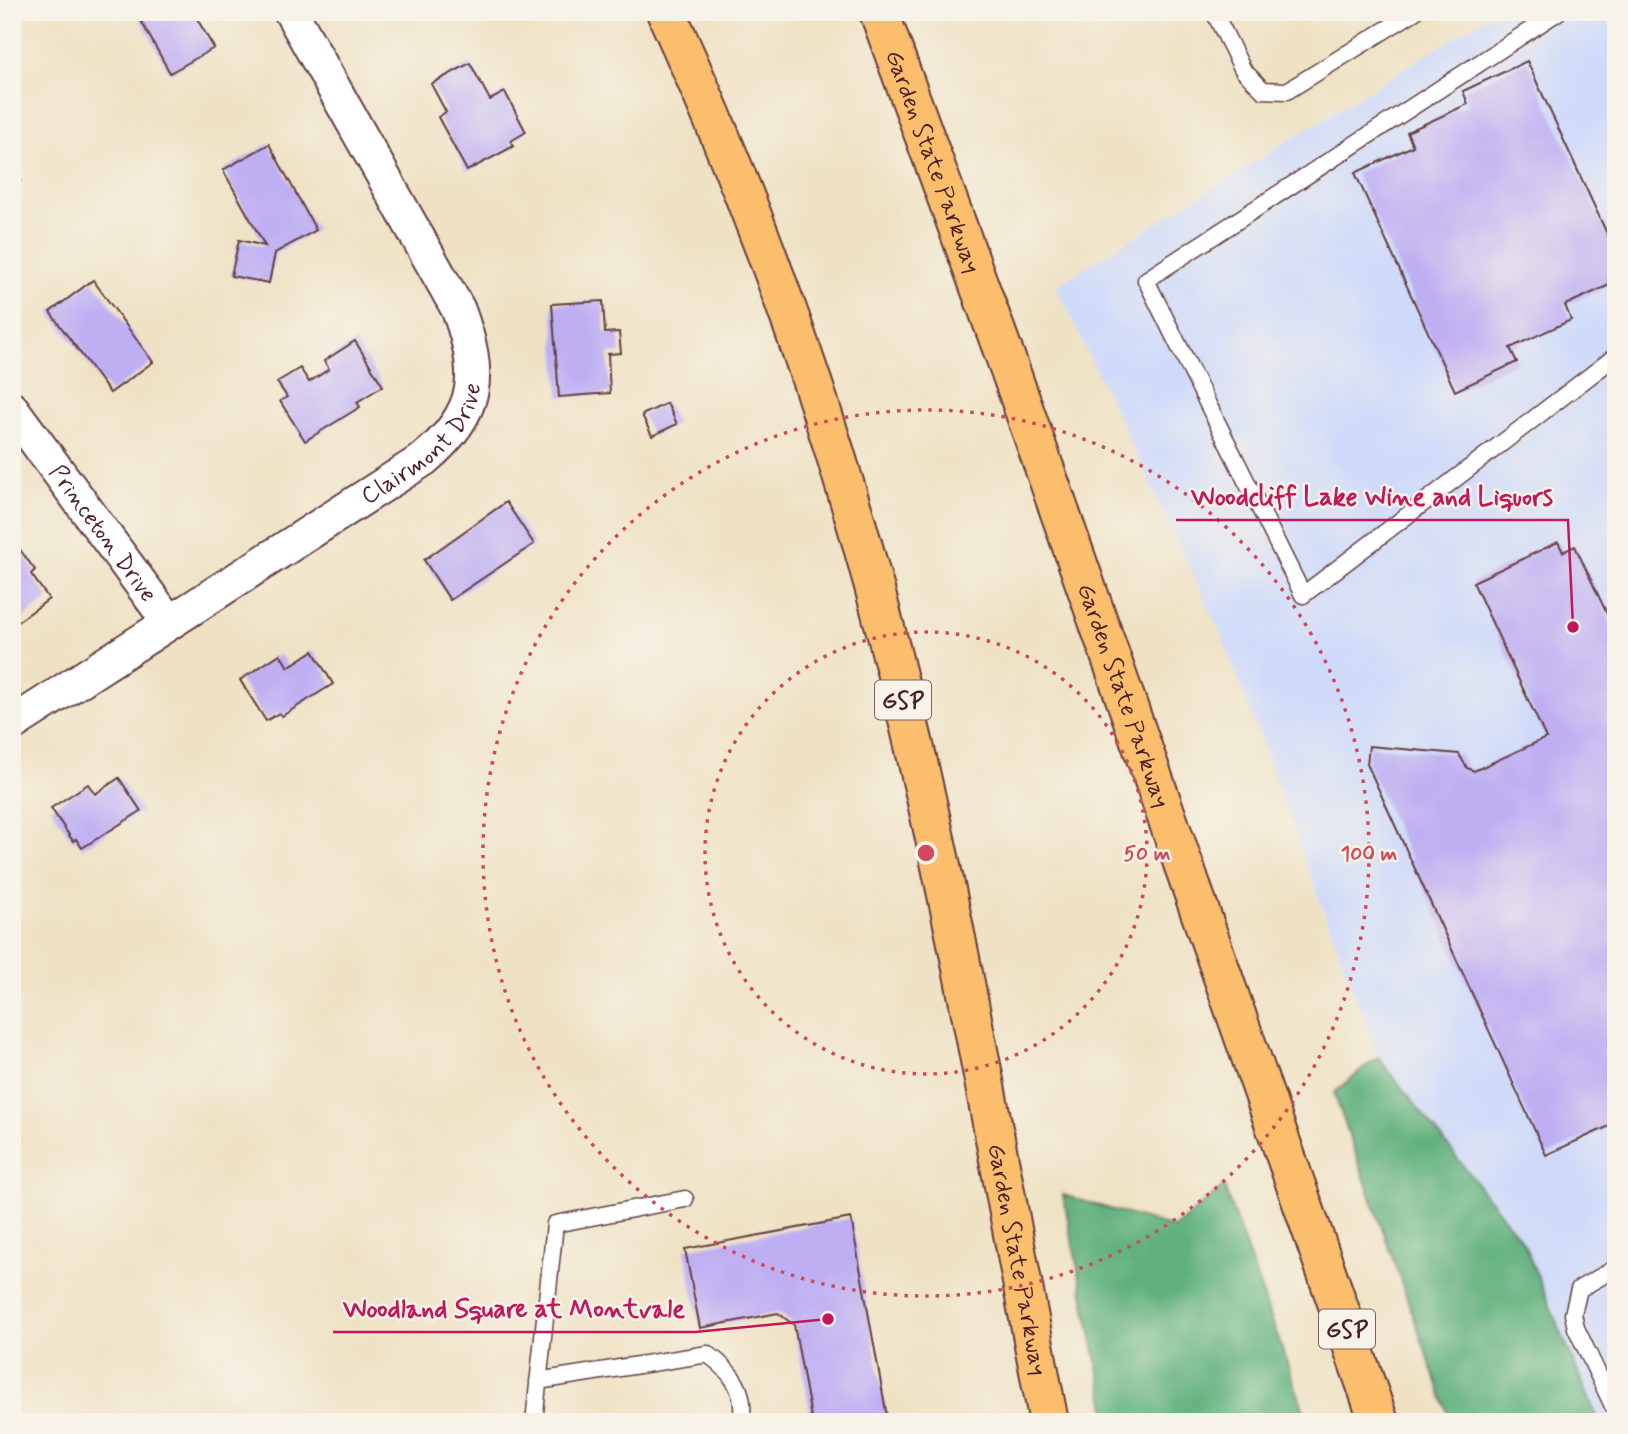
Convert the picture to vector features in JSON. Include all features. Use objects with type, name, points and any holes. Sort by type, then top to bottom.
[{"type":"highway","name":"Garden State Parkway","points":[[666,12],[753,218],[809,374],[856,524],[895,665],[937,852],[1049,1422]]},
{"type":"highway","name":"Garden State Parkway","points":[[879,12],[1010,370],[1379,1422]]},
{"type":"street","name":"Clairmont Drive","points":[[12,724],[424,459],[447,439],[461,420],[469,401],[472,356],[457,309],[290,12]]},
{"type":"street","name":"Princeton Drive","points":[[12,409],[169,622]]},
{"type":"lane","points":[[1214,12],[1243,70],[1262,90],[1287,91],[1414,12]]},
{"type":"lane","points":[[1558,12],[1146,280],[1303,595],[1616,356]]},
{"type":"lane","points":[[534,1422],[555,1224],[685,1199]]},
{"type":"lane","points":[[1616,1268],[1579,1289],[1573,1314],[1576,1328],[1616,1412]]},
{"type":"lane","points":[[538,1381],[708,1354],[729,1370],[742,1394],[741,1422]]},
{"type":"shaded area","points":[[1495,12],[1616,12],[1616,1422],[1599,1422],[1523,1242],[1378,1057],[1223,638],[1056,286]]},
{"type":"green space","points":[[1378,1057],[1523,1242],[1599,1422],[1451,1422],[1334,1093]]},
{"type":"green space","points":[[1224,1186],[1308,1422],[1109,1422],[1063,1195],[1174,1228]]},
{"type":"building","points":[[136,12],[193,12],[214,48],[170,73]]},
{"type":"building","points":[[1527,61],[1616,253],[1616,282],[1565,305],[1571,320],[1510,348],[1517,362],[1455,391],[1355,173],[1413,146],[1407,132],[1468,104],[1463,91]]},
{"type":"building","points":[[470,63],[490,100],[505,92],[526,132],[511,141],[514,146],[467,171],[438,117],[446,112],[431,84]]},
{"type":"building","points":[[269,144],[316,230],[275,253],[269,283],[231,276],[239,240],[265,246],[223,170]]},
{"type":"building","points":[[12,170],[20,181],[12,187]]},
{"type":"building","points":[[93,280],[153,362],[110,393],[50,312]]},
{"type":"building","points":[[603,301],[605,333],[619,332],[621,353],[608,354],[610,393],[559,397],[552,304]]},
{"type":"building","points":[[355,341],[383,386],[357,402],[360,407],[305,441],[280,401],[287,397],[277,382],[300,368],[309,382],[329,369],[324,361]]},
{"type":"building","points":[[667,403],[677,424],[652,436],[642,415]]},
{"type":"building","points":[[506,502],[534,544],[450,600],[424,560]]},
{"type":"building","points":[[12,539],[35,570],[31,574],[49,599],[12,626]]},
{"type":"building","points":[[1558,542],[1563,552],[1575,546],[1616,633],[1616,1123],[1546,1155],[1367,764],[1369,746],[1459,754],[1467,768],[1474,771],[1546,738],[1473,582]]},
{"type":"building","points":[[313,651],[333,684],[282,716],[279,713],[266,721],[240,680],[280,654],[288,667]]},
{"type":"building","points":[[119,778],[141,811],[82,848],[76,839],[73,841],[51,808],[88,784],[95,794]]},
{"type":"building","points":[[851,1218],[888,1422],[812,1422],[794,1325],[778,1313],[700,1328],[685,1249]]},
{"type":"place","name":"Woodcliff Lake Wine and Liquors","points":[[1573,627]]},
{"type":"place","name":"Woodland Square at Montvale","points":[[828,1319]]}]
